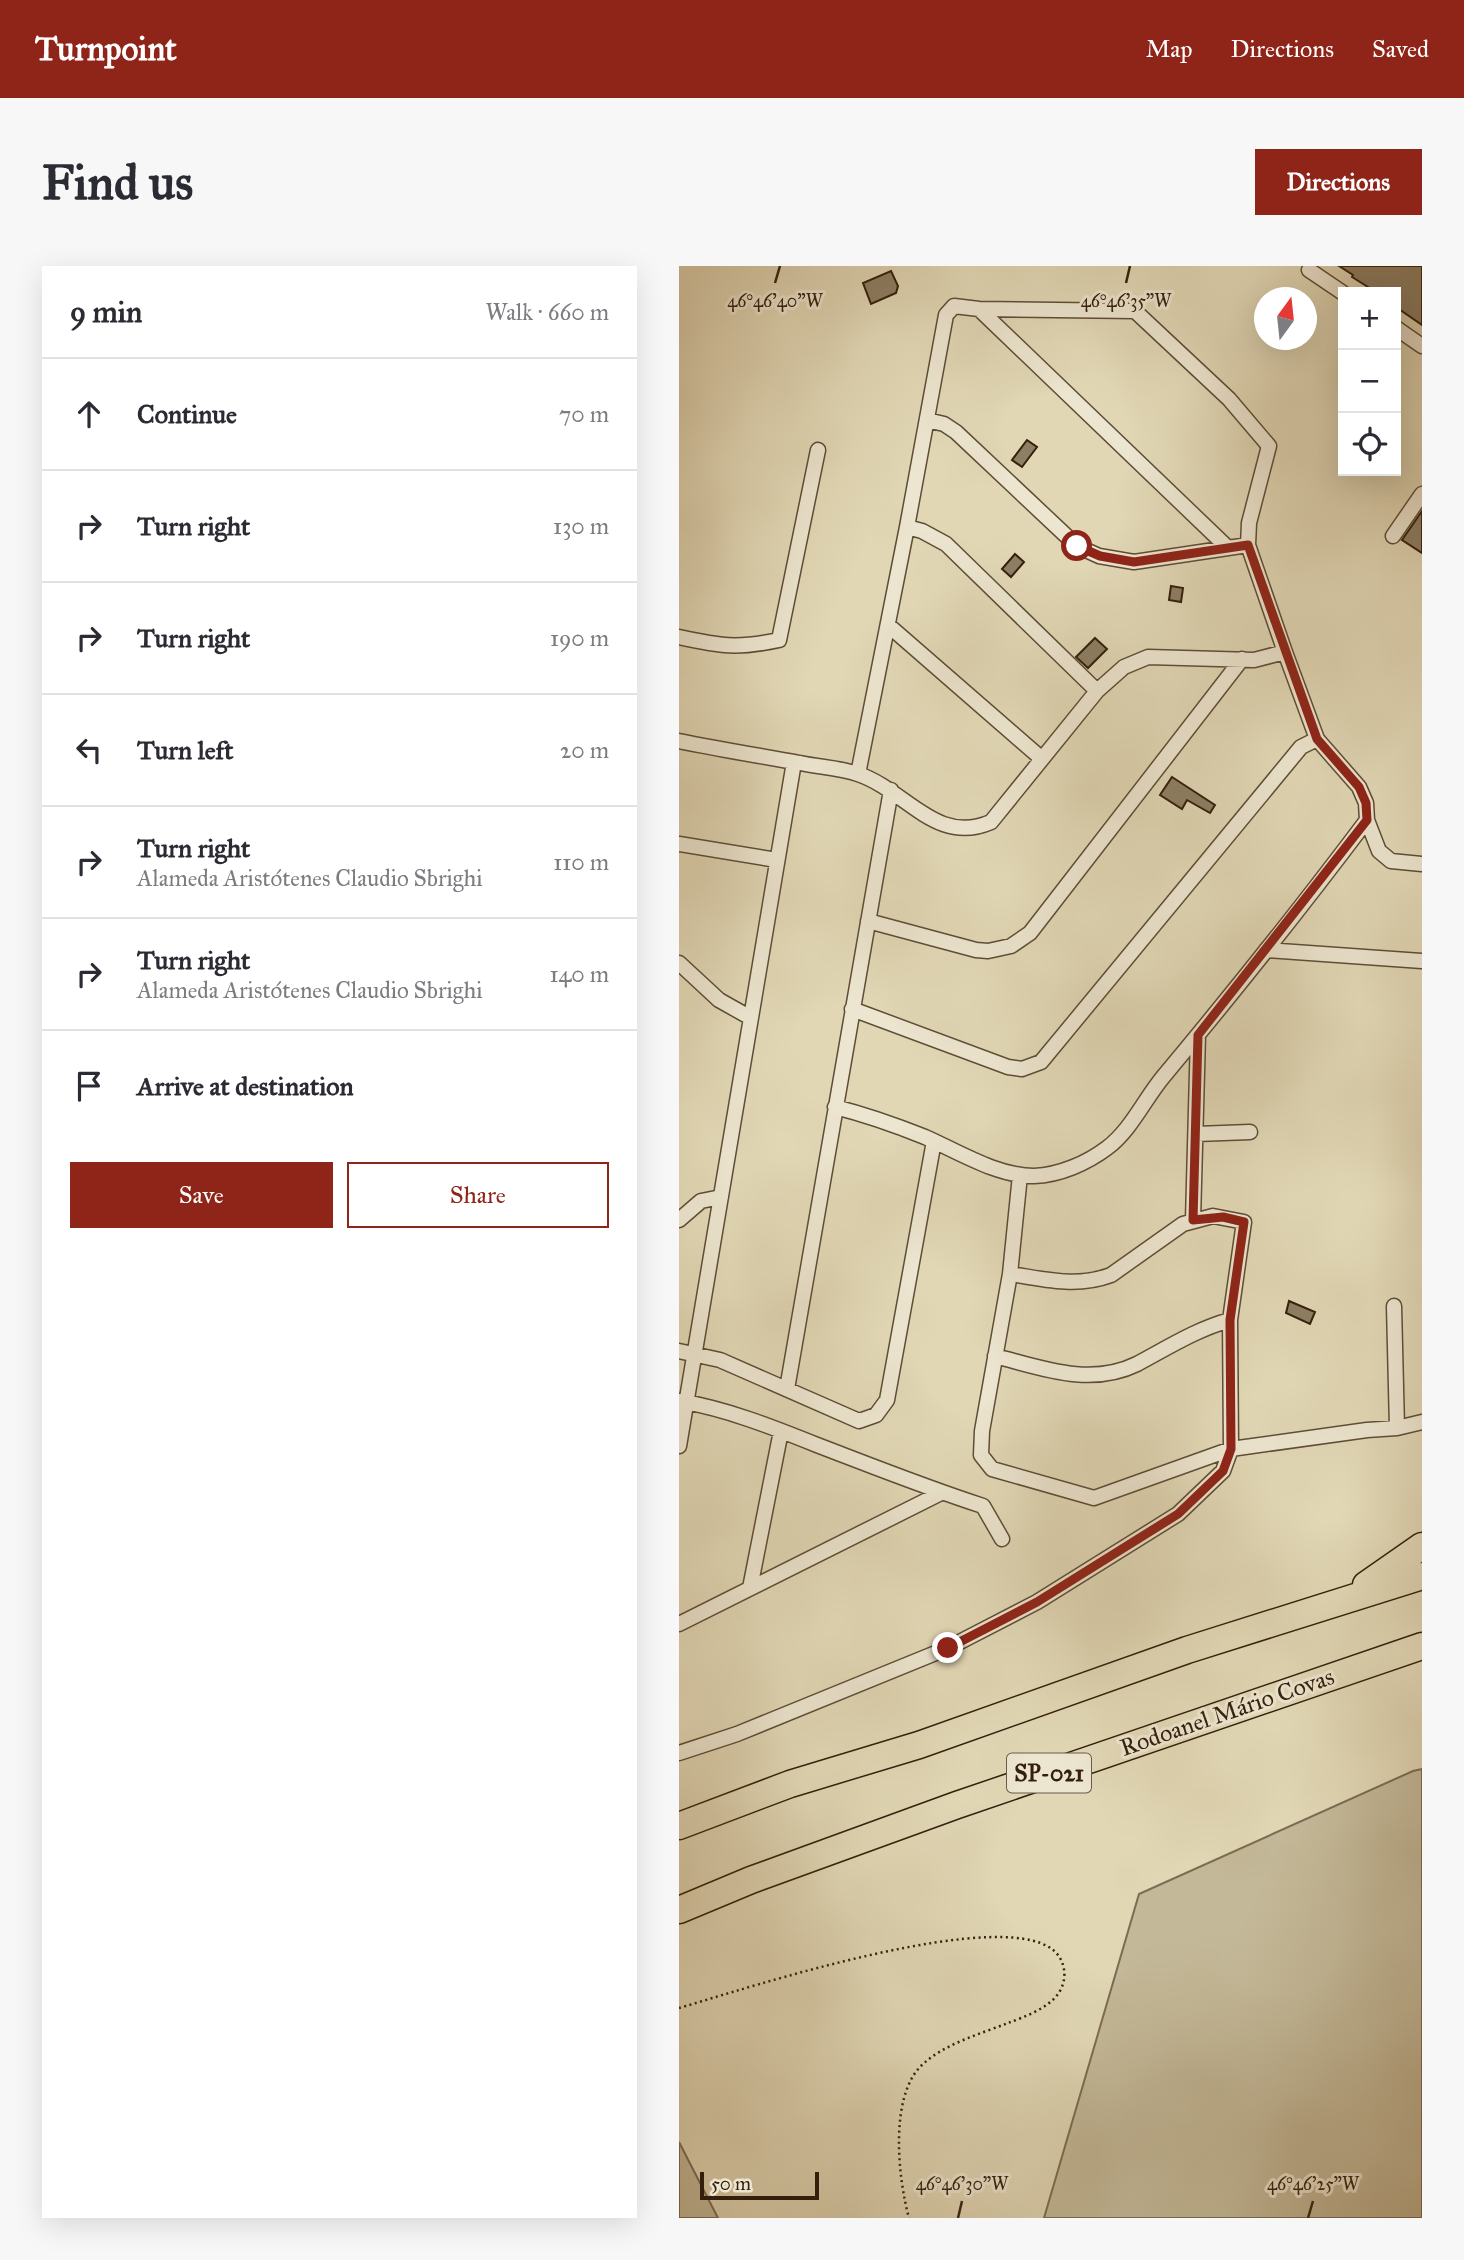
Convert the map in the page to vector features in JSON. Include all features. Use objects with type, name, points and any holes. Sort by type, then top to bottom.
[{"type":"highway","points":[[1347,1599],[1422,1546]]},
{"type":"highway","points":[[679,1826],[790,1784],[919,1745],[1187,1650],[1422,1576]]},
{"type":"highway","name":"Rodoanel Mário Covas","points":[[679,1910],[751,1880],[957,1805],[1422,1646]]},
{"type":"highway","points":[[1364,1665],[1422,1661]]},
{"type":"street","points":[[1309,270],[1338,290]]},
{"type":"street","points":[[858,774],[946,315],[954,306],[979,309],[1135,311],[1229,399],[1269,446],[1249,523],[1248,545],[1285,652],[1317,739],[1359,787],[1366,803],[1367,820],[1379,851],[1391,861],[1422,864]]},
{"type":"street","points":[[979,309],[1228,548]]},
{"type":"street","points":[[1401,331],[1422,346]]},
{"type":"street","points":[[927,419],[956,432],[1077,546],[1088,552],[1134,562],[1248,545]]},
{"type":"street","points":[[679,637],[723,646],[748,647],[779,640],[818,450]]},
{"type":"street","points":[[1393,536],[1422,494]]},
{"type":"street","points":[[907,527],[922,531],[946,544],[1097,691]]},
{"type":"street","points":[[888,625],[1042,759]]},
{"type":"street","points":[[679,741],[858,774],[891,790],[935,822],[954,828],[974,828],[992,822],[1097,691],[1124,667],[1148,657],[1254,660],[1285,652]]},
{"type":"street","points":[[868,921],[976,950],[1000,949],[1021,941],[1030,933],[1243,659]]},
{"type":"street","points":[[852,1009],[1008,1067],[1022,1069],[1041,1062],[1301,747],[1317,739]]},
{"type":"street","points":[[679,1446],[683,1402],[694,1353],[794,762]]},
{"type":"street","points":[[787,1389],[891,790]]},
{"type":"street","points":[[835,1107],[874,1116],[996,1168],[1020,1175],[1062,1172],[1108,1148],[1367,820]]},
{"type":"street","points":[[680,848],[777,860]]},
{"type":"street","points":[[1266,950],[1422,961]]},
{"type":"street","points":[[679,963],[719,1000],[751,1018]]},
{"type":"street","points":[[1193,1220],[1198,1035]]},
{"type":"street","points":[[1196,1134],[1250,1132]]},
{"type":"street","points":[[679,1351],[720,1360],[859,1421],[876,1415],[887,1400],[934,1141]]},
{"type":"street","points":[[1020,1175],[1010,1274],[982,1431],[981,1455],[987,1465],[997,1472],[1094,1498],[1231,1449],[1397,1428],[1422,1422]]},
{"type":"street","points":[[679,1220],[701,1201],[721,1197]]},
{"type":"street","points":[[679,1753],[737,1734],[948,1648],[1037,1602],[1178,1514],[1223,1471],[1231,1449],[1230,1320],[1244,1222],[1223,1217],[1193,1220],[1173,1229],[1111,1275],[1097,1280],[1070,1283],[1010,1274]]},
{"type":"street","points":[[1395,1306],[1397,1428]]},
{"type":"street","points":[[995,1356],[1068,1374],[1108,1374],[1135,1365],[1215,1324],[1230,1320]]},
{"type":"street","points":[[683,1402],[708,1406],[781,1431],[941,1493],[983,1506],[1002,1539]]},
{"type":"street","points":[[750,1588],[781,1431]]},
{"type":"street","points":[[679,1623],[941,1493]]},
{"type":"path","points":[[679,2008],[847,1959],[899,1949],[972,1938],[1006,1937],[1038,1940],[1049,1945],[1061,1960],[1065,1972],[1064,1982],[1053,2000],[1026,2016],[943,2051],[924,2062],[911,2079],[902,2109],[899,2150],[903,2195],[909,2218]]},
{"type":"shaded area","points":[[1422,1769],[1422,2218],[1044,2218],[1139,1894]]},
{"type":"shaded area","points":[[679,2142],[718,2218],[679,2218]]},
{"type":"building","points":[[1339,266],[1422,266],[1422,325],[1401,310],[1401,287],[1368,287],[1352,277],[1353,275]]},
{"type":"building","points":[[891,271],[898,286],[896,293],[871,304],[863,283]]},
{"type":"building","points":[[1027,440],[1037,447],[1022,467],[1012,460]]},
{"type":"building","points":[[1422,511],[1422,553],[1402,540]]},
{"type":"building","points":[[1015,554],[1024,562],[1011,577],[1002,569]]},
{"type":"building","points":[[1171,586],[1183,588],[1181,602],[1169,600]]},
{"type":"building","points":[[1095,638],[1107,649],[1088,668],[1076,657]]},
{"type":"building","points":[[1172,777],[1215,805],[1210,813],[1187,800],[1182,809],[1160,795]]},
{"type":"building","points":[[1289,1301],[1315,1312],[1310,1324],[1286,1313]]},
{"type":"route","points":[[948,1648],[1037,1602],[1178,1514],[1223,1471],[1231,1449],[1230,1320],[1244,1222],[1213,1216],[1193,1220],[1198,1035],[1367,820],[1366,803],[1359,787],[1317,739],[1248,545],[1134,562],[1100,556],[1077,546]]}]
